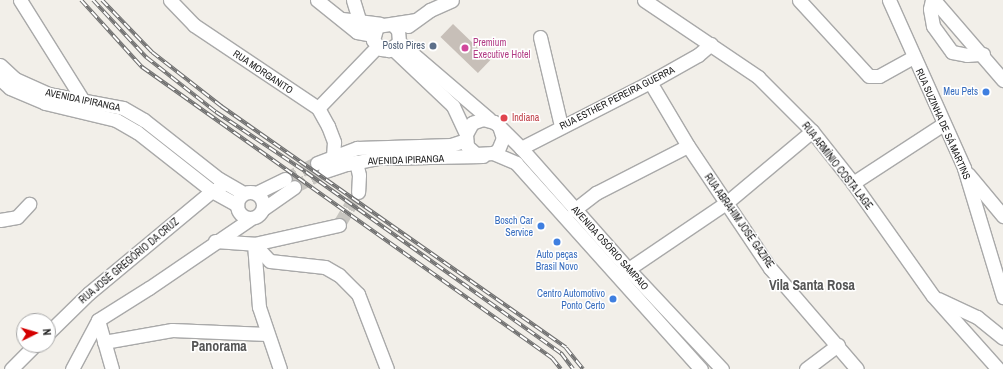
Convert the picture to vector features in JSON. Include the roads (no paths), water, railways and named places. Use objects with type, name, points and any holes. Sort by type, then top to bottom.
[{"type":"street","points":[[20,0],[82,99]]},
{"type":"street","name":"RUA MORGANITO","points":[[170,0],[194,25],[318,108],[328,126],[334,142],[333,156]]},
{"type":"street","points":[[317,0],[385,50],[393,34]]},
{"type":"street","points":[[353,0],[359,22],[371,39]]},
{"type":"street","points":[[318,108],[371,39],[393,34],[452,0]]},
{"type":"street","name":"RUA ARMÍNIO COSTA LAGE","points":[[644,0],[758,77],[812,132],[853,183],[933,296],[998,369]]},
{"type":"street","points":[[799,0],[869,76],[879,76],[913,57]]},
{"type":"street","name":"RUA SUZINHA DE SÁ MARTINS","points":[[889,0],[942,125],[964,168],[1003,297]]},
{"type":"street","points":[[983,54],[967,55],[952,52],[933,26],[930,9],[933,0],[983,54],[1003,80]]},
{"type":"street","points":[[342,19],[359,22],[393,34],[453,106],[471,151],[490,154],[498,150],[503,138],[494,123],[477,120],[468,128],[466,137]]},
{"type":"street","name":"AVENIDA OSÓRIO SAMPAIO","points":[[393,34],[494,123],[520,148],[574,210],[722,369]]},
{"type":"street","points":[[540,37],[561,126]]},
{"type":"street","name":"RUA ESTHER PEREIRA GUERRA","points":[[520,148],[698,56],[711,44]]},
{"type":"street","name":"AVENIDA IPIRANGA","points":[[0,65],[15,79],[48,94],[82,99],[123,108],[144,120],[231,186],[243,200]]},
{"type":"street","name":"AVENIDA IPIRANGA","points":[[0,79],[10,88],[45,103],[116,120],[137,132],[212,192],[243,200]]},
{"type":"street","name":"RUA ABRAHIM JOSÉ GAZIRE","points":[[650,82],[688,146],[770,268],[838,345],[857,369]]},
{"type":"street","points":[[853,183],[942,125]]},
{"type":"street","points":[[610,270],[621,274],[629,270],[726,203],[812,132]]},
{"type":"street","name":"AVENIDA IPIRANGA","points":[[466,137],[451,145],[376,146],[358,148],[333,156],[321,167],[377,158],[468,158],[490,154]]},
{"type":"street","points":[[574,210],[596,193],[688,146]]},
{"type":"street","name":"AVENIDA OSÓRIO SAMPAIO","points":[[490,154],[516,163],[610,270],[701,369]]},
{"type":"street","points":[[356,162],[359,175],[358,192]]},
{"type":"street","points":[[964,168],[1003,216]]},
{"type":"street","points":[[72,369],[98,320],[149,288],[215,241],[250,219],[258,216],[263,209],[290,183],[243,200],[215,241]]},
{"type":"street","points":[[212,192],[231,186]]},
{"type":"street","name":"RUA JOSÉ GREGÓRIO DA CRUZ","points":[[56,325],[88,293],[212,192]]},
{"type":"street","points":[[243,200],[262,200],[263,209]]},
{"type":"street","points":[[243,200],[242,216],[250,219]]},
{"type":"street","points":[[0,220],[17,216],[30,204]]},
{"type":"street","points":[[215,241],[254,244],[339,225]]},
{"type":"street","points":[[254,244],[260,307],[267,334],[280,369]]},
{"type":"street","points":[[254,244],[270,261],[325,267],[339,275],[358,294],[387,369]]},
{"type":"street","name":"RUA ARMÍNIO COSTA LAGE","points":[[933,296],[977,317],[1001,334]]},
{"type":"street","points":[[962,329],[969,320],[977,317]]},
{"type":"street","points":[[98,320],[112,369]]},
{"type":"street","points":[[104,342],[172,330],[267,334]]},
{"type":"street","points":[[806,369],[838,345]]},
{"type":"street","points":[[11,369],[27,353]]},
{"type":"tunnel","points":[[285,179],[317,163]]},
{"type":"tunnel","points":[[294,187],[325,171]]},
{"type":"tunnel","points":[[339,225],[358,192]]},
{"type":"railway","points":[[81,0],[142,67],[552,358],[561,369]]},
{"type":"railway","points":[[93,0],[146,57],[216,112],[306,172],[561,353],[573,369]]},
{"type":"railway","points":[[102,0],[152,52],[221,106],[566,348],[583,369]]},
{"type":"place","name":"Posto Pires","points":[[433,46]]},
{"type":"place","name":"Premium Executive Hotel","points":[[465,48]]},
{"type":"place","name":"Meu Pets","points":[[986,92]]},
{"type":"place","name":"Indiana","points":[[504,118]]},
{"type":"place","name":"Bosch Car Service","points":[[541,226]]},
{"type":"place","name":"Auto peças Brasil Novo","points":[[557,242]]},
{"type":"place","name":"Centro Automotivo Ponto Certo","points":[[613,299]]},
{"type":"district","name":"Vila Santa Rosa","points":[[812,285]]},
{"type":"district","name":"Panorama","points":[[219,346]]}]
